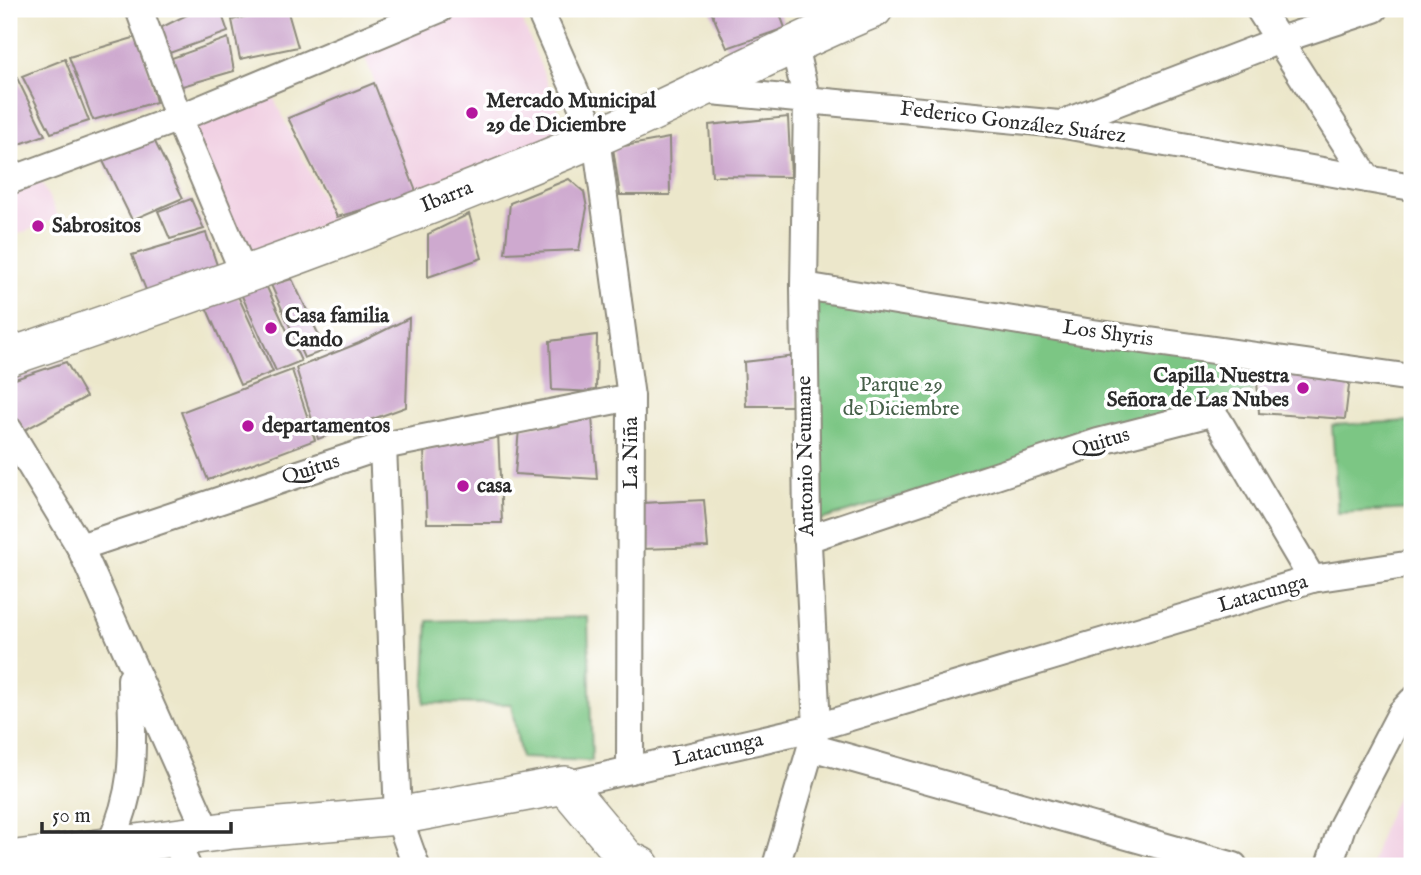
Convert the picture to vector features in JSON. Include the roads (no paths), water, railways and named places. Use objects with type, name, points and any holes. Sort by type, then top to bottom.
[{"type":"street","points":[[139,9],[179,118],[245,276]]},
{"type":"street","points":[[9,181],[179,118],[440,9]]},
{"type":"street","name":"La Niña","points":[[538,9],[596,138],[631,397],[630,770]]},
{"type":"street","name":"Ibarra","points":[[9,357],[245,276],[596,138],[793,42],[874,9]]},
{"type":"street","points":[[1259,9],[1368,180]]},
{"type":"street","points":[[1059,124],[1280,40],[1374,9]]},
{"type":"street","name":"Antonio Neumane","points":[[776,866],[814,737],[807,539],[803,286],[807,101],[793,42]]},
{"type":"street","name":"Federico González Suárez","points":[[695,90],[1059,124],[1412,187]]},
{"type":"street","name":"Los Shyris","points":[[803,286],[1093,333],[1412,378]]},
{"type":"street","name":"Quitus","points":[[80,547],[383,446],[631,397]]},
{"type":"street","name":"Quitus","points":[[807,539],[1098,442],[1211,413],[1218,420],[1312,579]]},
{"type":"street","points":[[9,430],[80,547],[131,667],[190,846]]},
{"type":"street","points":[[383,446],[398,816],[416,866]]},
{"type":"street","name":"Latacunga","points":[[9,860],[110,845],[190,846],[398,816],[814,737],[1312,579],[1412,564]]},
{"type":"street","points":[[110,845],[124,812],[130,787],[131,667]]},
{"type":"street","points":[[1329,866],[1342,826],[1401,713],[1412,701]]},
{"type":"street","points":[[814,737],[1234,866]]},
{"type":"street","points":[[565,785],[627,859],[641,866]]},
{"type":"place","name":"Mercado Municipal 29 de Diciembre","points":[[472,113]]},
{"type":"place","name":"Sabrositos","points":[[38,226]]},
{"type":"place","name":"Casa familia Cando","points":[[271,328]]},
{"type":"place","name":"Capilla Nuestra Señora de Las Nubes","points":[[1303,388]]},
{"type":"place","name":"departamentos","points":[[248,426]]},
{"type":"place","name":"casa","points":[[463,486]]},
{"type":"park label","name":"Parque 29 de Diciembre","points":[[901,397]]}]
